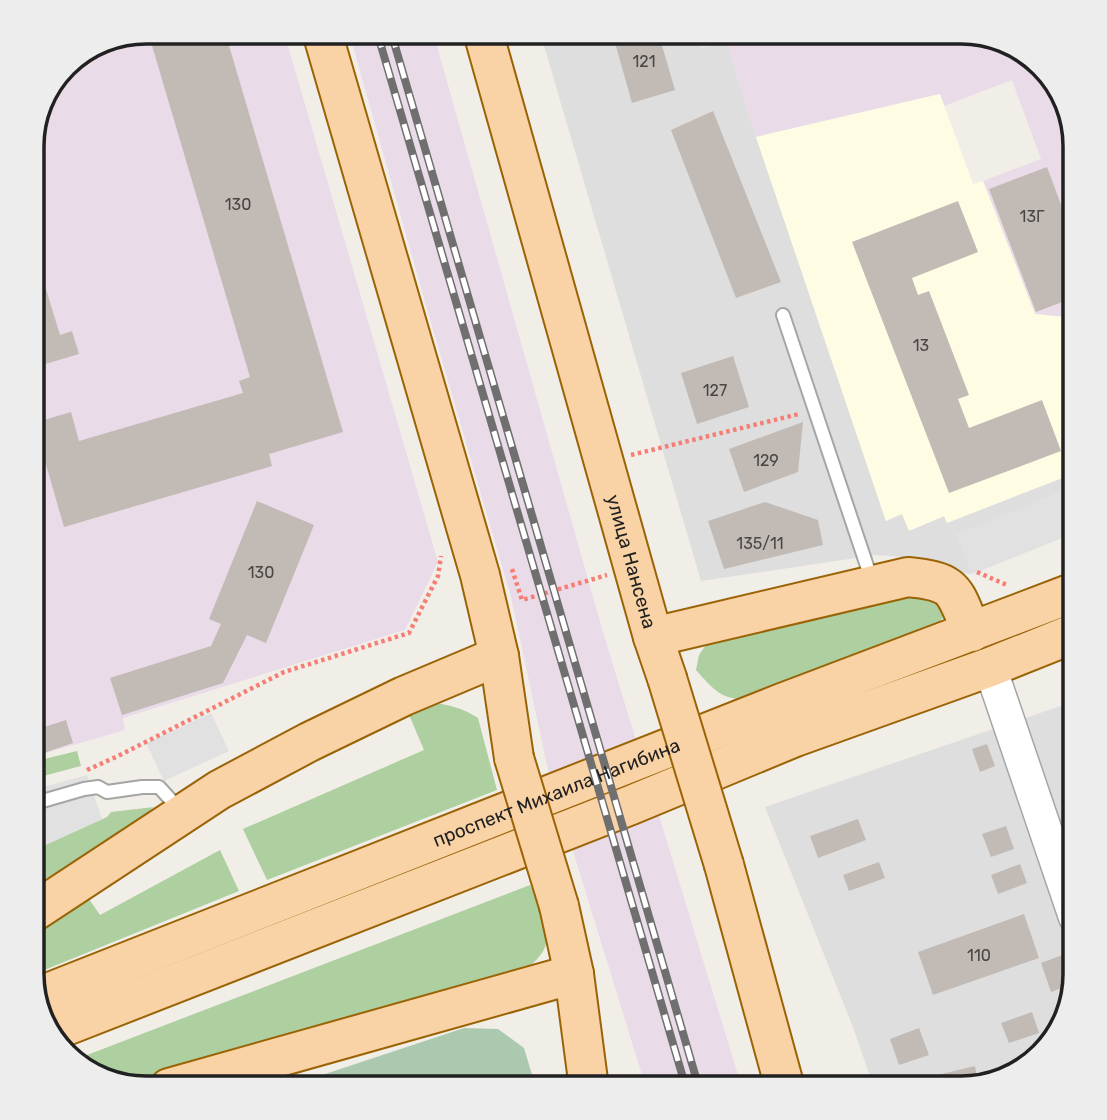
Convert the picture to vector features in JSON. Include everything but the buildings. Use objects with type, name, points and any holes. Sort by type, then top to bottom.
[{"type":"main road","points":[[326,44],[495,568],[499,656],[511,740],[559,906],[574,974],[587,1076]]},
{"type":"main road","name":"улица Нансена","points":[[486,44],[653,637],[724,865],[782,1076]]},
{"type":"main road","points":[[430,685],[463,646],[495,568]]},
{"type":"main road","points":[[653,637],[908,577],[937,580],[954,590],[972,632]]},
{"type":"main road","name":"проспект Михаила Нагибина","points":[[46,994],[782,703],[1063,597]]},
{"type":"main road","name":"проспект Михаила Нагибина","points":[[59,1028],[631,805],[795,737],[1063,638]]},
{"type":"main road","points":[[44,905],[219,790],[309,742],[499,656]]},
{"type":"main road","points":[[430,685],[453,688],[490,706],[511,740]]},
{"type":"main road","points":[[212,1076],[574,974]]},
{"type":"street","points":[[990,667],[1063,879]]},
{"type":"lane","points":[[783,315],[873,586]]},
{"type":"lane","points":[[44,801],[98,787],[107,792],[142,787],[159,788],[184,813]]},
{"type":"path","points":[[605,462],[815,410]]},
{"type":"path","points":[[116,757],[284,672],[409,633],[438,576],[442,562],[440,551]]},
{"type":"path","points":[[495,568],[522,600],[614,573]]},
{"type":"shaded area","points":[[287,44],[438,562],[405,630],[123,718],[125,730],[44,754],[44,139],[47,119],[61,89],[74,74],[89,61],[126,46]]},
{"type":"shaded area","points":[[352,44],[436,44],[603,632],[738,1076],[642,1076],[548,770],[511,597]]},
{"type":"shaded area","points":[[544,44],[701,44],[702,48],[727,44],[886,521],[902,513],[910,530],[945,516],[947,522],[1063,478],[1063,491],[957,535],[972,574],[952,572],[914,558],[876,555],[701,581]]},
{"type":"shaded area","points":[[727,44],[968,44],[988,47],[1006,54],[1038,78],[1050,95],[1061,126],[1063,317],[1035,314],[983,181],[1041,159],[1012,80],[944,106],[940,94],[756,137]]},
{"type":"shaded area","points":[[940,94],[973,184],[983,181],[1035,314],[1063,317],[1063,478],[947,523],[944,516],[909,531],[902,514],[886,521],[756,137]]},
{"type":"shaded area","points":[[1063,491],[1063,538],[972,574],[956,535]]},
{"type":"shaded area","points":[[1063,705],[1063,974],[1061,994],[1053,1019],[1029,1051],[1012,1063],[981,1074],[870,1076],[765,807]]},
{"type":"shaded area","points":[[211,713],[229,751],[164,781],[146,743]]},
{"type":"shaded area","points":[[87,775],[102,819],[44,846],[44,787]]},
{"type":"shaded area","points":[[464,1028],[498,1029],[524,1048],[532,1076],[319,1076]]},
{"type":"green space","points":[[895,590],[941,598],[945,615],[933,630],[754,698],[727,697],[696,670],[699,655],[712,636]]},
{"type":"green space","points":[[430,703],[455,707],[478,718],[497,790],[267,880],[243,829],[424,750],[407,710]]},
{"type":"green space","points":[[77,751],[81,766],[44,776],[44,759]]},
{"type":"green space","points":[[154,807],[132,826],[44,880],[44,846],[107,817],[111,812]]},
{"type":"green space","points":[[220,850],[239,891],[44,970],[44,924],[87,896],[100,915]]},
{"type":"green space","points":[[530,885],[539,904],[547,934],[546,945],[532,964],[500,985],[178,1076],[126,1074],[95,1063],[85,1056]]},
{"type":"railway","points":[[381,44],[682,1076]]},
{"type":"railway","points":[[394,44],[696,1076]]}]
